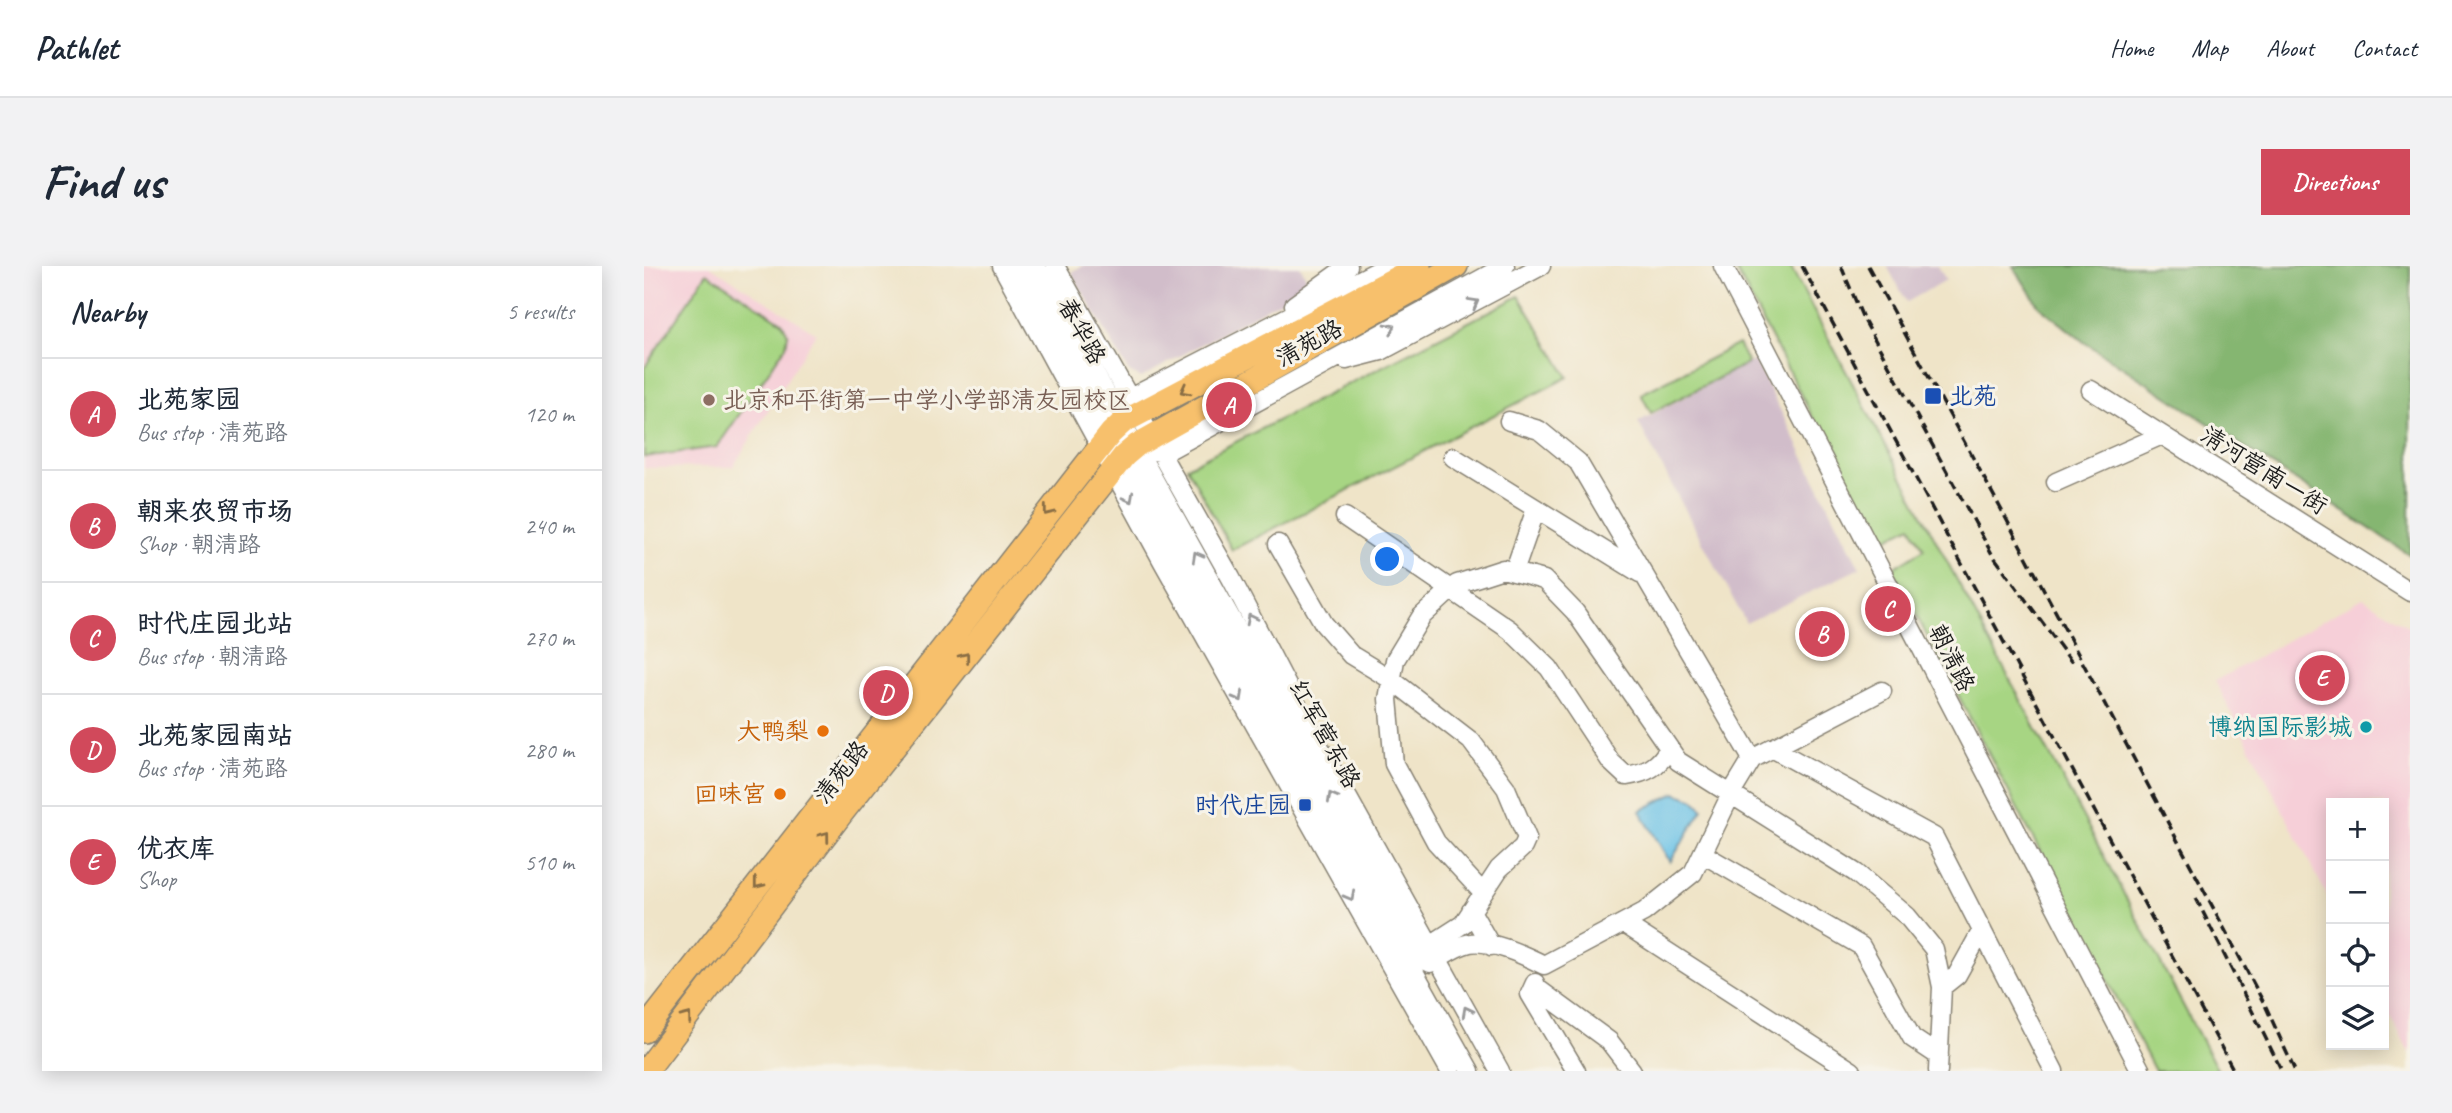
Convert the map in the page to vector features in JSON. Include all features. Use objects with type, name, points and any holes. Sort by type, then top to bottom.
[{"type":"main road","name":"清苑路","points":[[644,1031],[1121,422],[1419,266]]},
{"type":"main road","name":"清苑路","points":[[646,1071],[839,817],[1137,452],[1244,383],[1456,266]]},
{"type":"street","points":[[1002,266],[1121,422]]},
{"type":"street","name":"春华路","points":[[1017,266],[1121,422]]},
{"type":"street","name":"春华路","points":[[1035,266],[1137,452]]},
{"type":"street","points":[[1055,266],[1121,422],[1137,452],[1422,959],[1500,1071]]},
{"type":"street","points":[[1251,355],[1278,324],[1283,314],[1348,266]]},
{"type":"street","name":"清苑路","points":[[1121,422],[1262,329],[1278,324],[1387,266]]},
{"type":"street","name":"清苑路","points":[[1137,452],[1321,366],[1505,266]]},
{"type":"street","points":[[1244,383],[1381,351],[1541,266]]},
{"type":"street","name":"朝清路","points":[[1723,266],[2141,1071]]},
{"type":"street","name":"清河营南一街","points":[[2091,390],[2410,592]]},
{"type":"street","points":[[1508,421],[1539,430],[1578,462],[1752,759]]},
{"type":"street","points":[[2056,482],[2162,435]]},
{"type":"street","points":[[1137,452],[1396,976],[1450,1071]]},
{"type":"street","name":"红军营东路","points":[[1137,452],[1484,1071]]},
{"type":"street","points":[[1453,457],[1644,575]]},
{"type":"street","points":[[1514,572],[1536,509]]},
{"type":"street","points":[[1345,517],[1449,591],[1510,630],[1549,668],[1611,762],[1626,776],[1646,773],[1663,760],[1669,748]]},
{"type":"street","points":[[1278,544],[1324,624],[1351,655],[1392,680],[1471,741],[1506,788],[1527,838],[1523,847],[1499,869],[1463,924],[1422,959],[1396,976]]},
{"type":"street","points":[[1482,892],[1436,842],[1394,764],[1388,699],[1395,660],[1421,617],[1457,584],[1503,569],[1544,580],[1575,612],[1678,761],[1732,792],[1856,873],[1907,916],[1934,949],[1941,987],[1938,1063]]},
{"type":"street","points":[[1576,1071],[1531,994],[1544,965],[1644,912],[1693,873],[1732,792],[1752,759],[1882,691]]},
{"type":"street","points":[[1772,748],[1934,837],[2054,1071]]},
{"type":"street","points":[[1703,854],[1861,946],[1912,1038],[1938,1063]]},
{"type":"street","points":[[1471,911],[1491,946]]},
{"type":"street","points":[[1623,923],[1852,1071]]},
{"type":"street","points":[[1941,987],[1957,975],[1982,930]]},
{"type":"street","points":[[1422,959],[1472,942],[1513,950],[1544,965]]},
{"type":"street","name":"红军营东路","points":[[1422,959],[1470,1071]]},
{"type":"street","points":[[1534,986],[1609,1041],[1632,1071]]},
{"type":"shaded area","name":"北京和平街第一中学小学部清友园校区","points":[[644,266],[710,266],[816,333],[733,467],[644,468]]},
{"type":"shaded area","points":[[1082,266],[1300,266],[1310,284],[1141,378],[1129,372],[1071,272]]},
{"type":"shaded area","points":[[1887,266],[1938,266],[1946,280],[1907,302]]},
{"type":"shaded area","points":[[1755,360],[1860,568],[1746,623],[1638,422]]},
{"type":"shaded area","points":[[2363,598],[2410,628],[2410,1054],[2389,1014],[2389,798],[2326,798],[2326,893],[2215,681]]},
{"type":"green space","points":[[1734,266],[1790,266],[2218,1071],[2155,1071],[1892,569],[1924,549],[1911,526],[1878,543]]},
{"type":"green space","points":[[2013,266],[2410,266],[2410,555],[2084,342],[2039,306]]},
{"type":"green space","name":"北京和平街第一中学小学部清友园校区","points":[[707,273],[782,322],[788,334],[786,346],[717,447],[644,457],[644,368]]},
{"type":"green space","points":[[1519,296],[1568,377],[1232,550],[1187,467]]},
{"type":"green space","points":[[1738,344],[1748,363],[1651,413],[1641,394]]},
{"type":"water","points":[[1675,793],[1693,799],[1703,809],[1670,862],[1640,811]]},
{"type":"railway","points":[[1802,266],[2234,1071]]},
{"type":"railway","points":[[1841,266],[1862,316],[1992,554],[2073,664]]},
{"type":"railway","points":[[1868,266],[2001,509],[2266,1007],[2295,1071]]},
{"type":"railway","points":[[2196,898],[2282,1071]]},
{"type":"place","name":"北苑","points":[[1933,396]]},
{"type":"place","name":"北京和平街第一中学小学部清友园校区","points":[[709,400]]},
{"type":"place","name":"北苑家园","points":[[1229,405]]},
{"type":"place","name":"时代庄园北站","points":[[1888,609]]},
{"type":"place","name":"朝来农贸市场","points":[[1822,634]]},
{"type":"place","name":"优衣库","points":[[2322,678]]},
{"type":"place","name":"北苑家园南站","points":[[886,693]]},
{"type":"place","name":"博纳国际影城","points":[[2366,727]]},
{"type":"place","name":"大鸭梨","points":[[823,731]]},
{"type":"place","name":"回味宫","points":[[780,794]]},
{"type":"place","name":"时代庄园","points":[[1305,805]]}]
